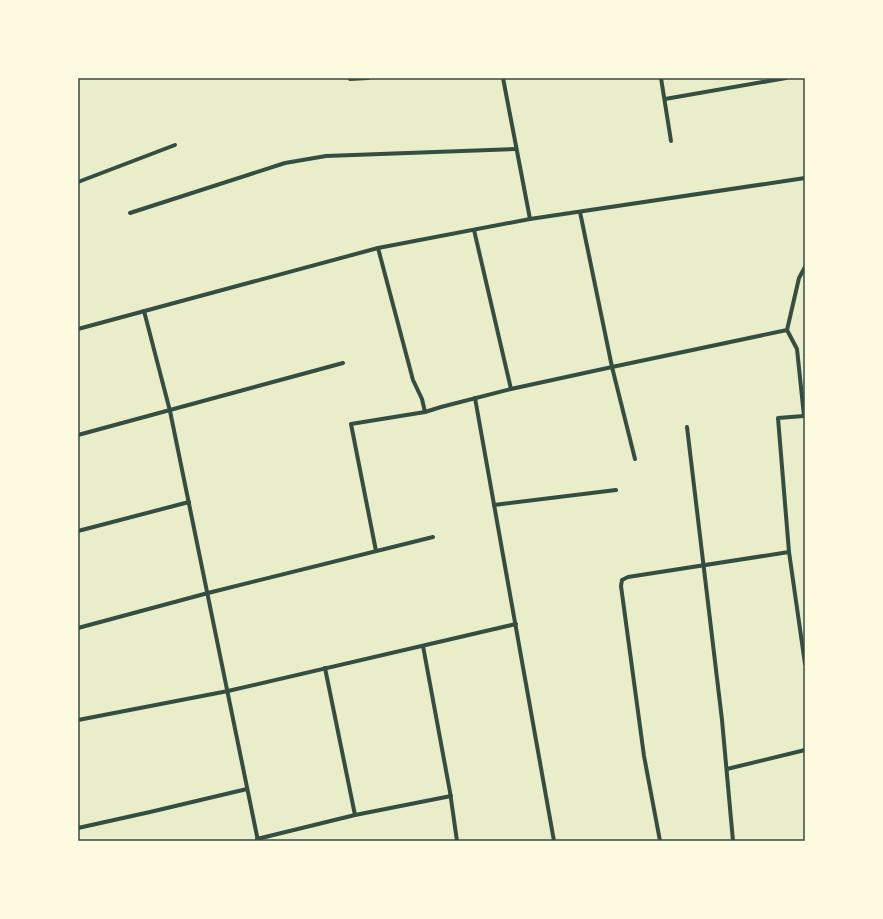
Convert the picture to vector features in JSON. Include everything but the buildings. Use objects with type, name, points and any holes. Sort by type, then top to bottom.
[{"type":"street","points":[[350,79],[368,78]]},
{"type":"street","points":[[502,78],[530,219]]},
{"type":"street","points":[[661,78],[671,141]]},
{"type":"street","points":[[665,99],[786,78]]},
{"type":"street","points":[[78,182],[175,145]]},
{"type":"street","points":[[130,213],[285,163],[319,157],[516,149]]},
{"type":"street","points":[[78,329],[378,248],[530,219],[805,178]]},
{"type":"street","points":[[580,212],[612,367],[635,459]]},
{"type":"street","points":[[474,230],[511,389]]},
{"type":"street","points":[[378,248],[413,380],[422,400],[425,412]]},
{"type":"street","points":[[805,267],[799,278],[787,330],[797,349],[804,416],[778,418],[789,552],[805,664]]},
{"type":"street","points":[[144,311],[170,410],[257,840],[355,815],[451,796]]},
{"type":"street","points":[[376,551],[351,424],[425,412],[511,389],[787,330]]},
{"type":"street","points":[[78,435],[344,363]]},
{"type":"street","points":[[475,398],[554,841]]},
{"type":"street","points":[[687,427],[722,720],[733,841]]},
{"type":"street","points":[[494,505],[616,490]]},
{"type":"street","points":[[78,531],[189,502]]},
{"type":"street","points":[[78,628],[208,593],[433,537]]},
{"type":"street","points":[[660,841],[644,756],[621,586],[622,580],[628,577],[789,552]]},
{"type":"street","points":[[78,720],[228,691],[516,624]]},
{"type":"street","points":[[423,646],[451,796],[457,841]]},
{"type":"street","points":[[325,668],[355,815]]},
{"type":"street","points":[[727,769],[805,750]]},
{"type":"street","points":[[78,828],[247,789]]}]
